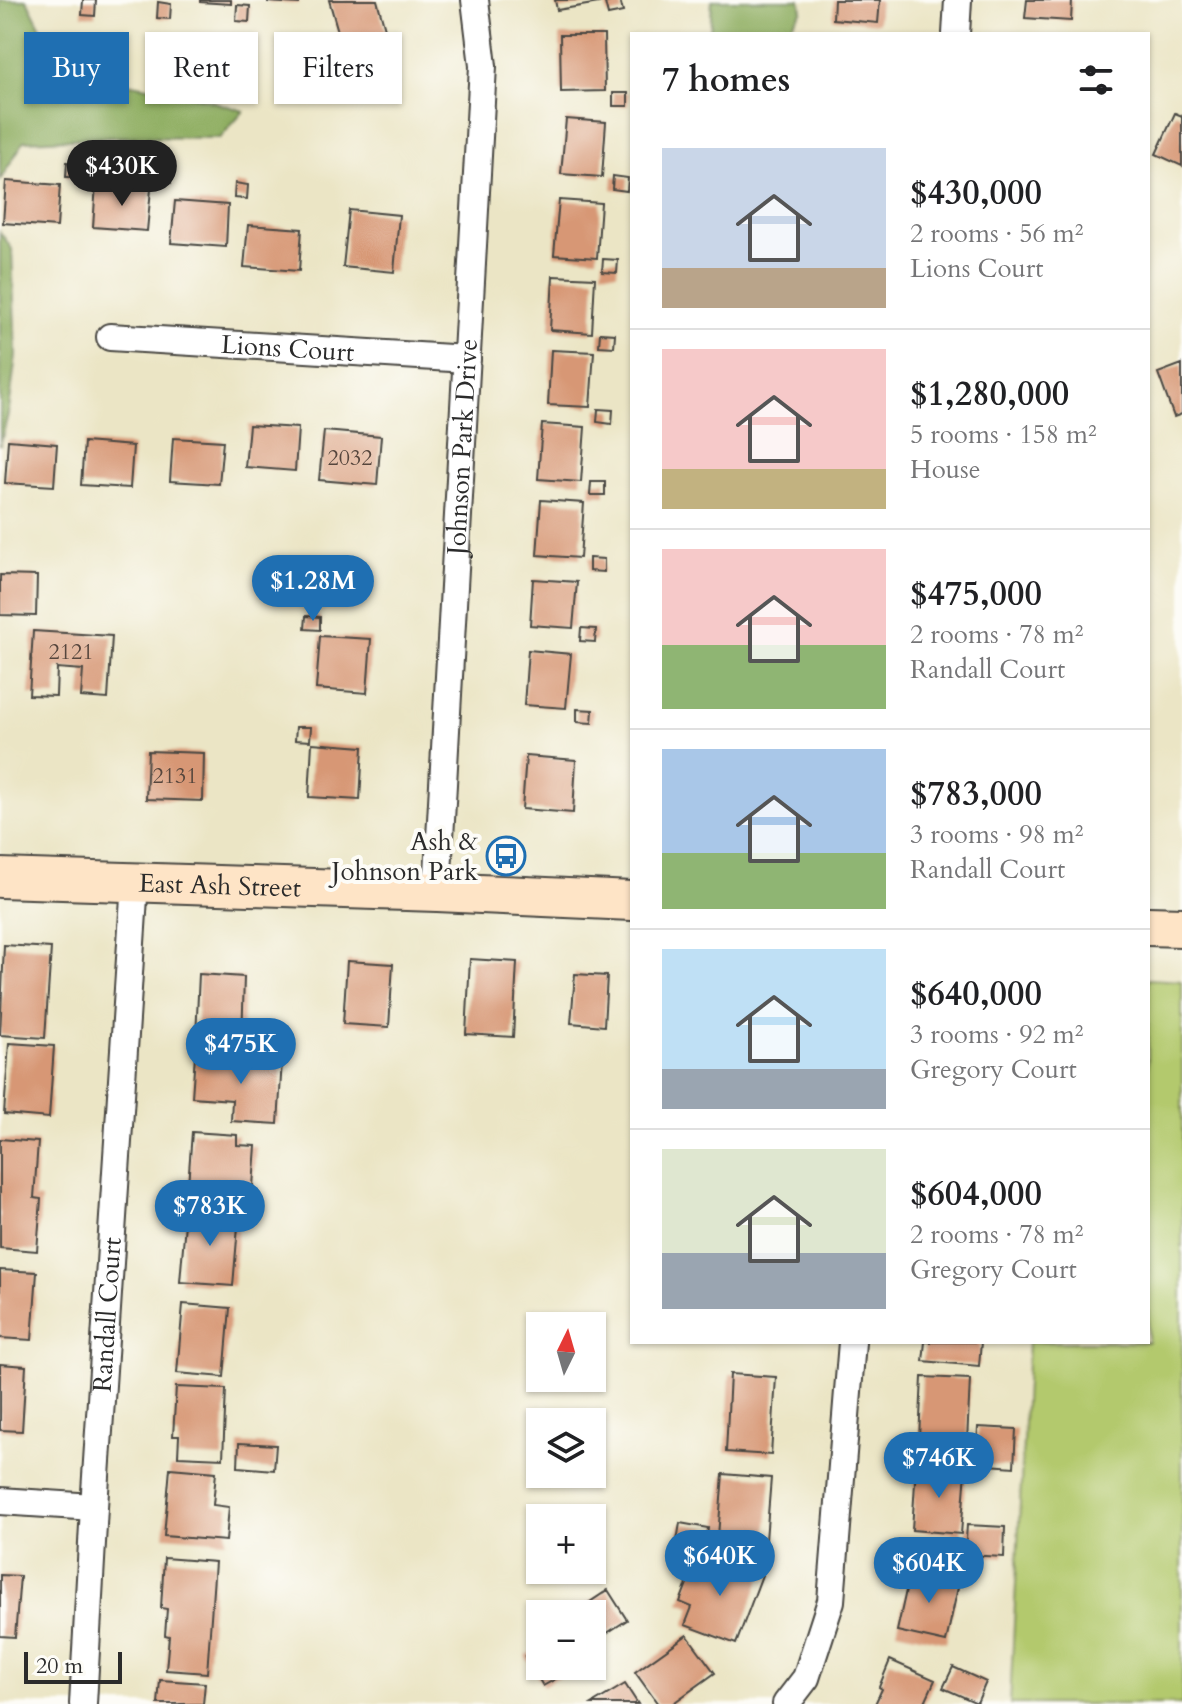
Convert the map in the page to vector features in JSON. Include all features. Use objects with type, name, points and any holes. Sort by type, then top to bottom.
[{"type":"street","name":"Johnson Park Drive","points":[[437,892],[483,66],[475,0]]},
{"type":"street","points":[[956,32],[958,0]]},
{"type":"street","name":"Lions Court","points":[[110,337],[467,359]]},
{"type":"street","name":"East Ash Street","points":[[0,878],[630,901]]},
{"type":"street","name":"Randall Court","points":[[83,1704],[135,882]]},
{"type":"street","points":[[1150,926],[1182,927]]},
{"type":"street","points":[[786,1704],[806,1678],[831,1601],[852,1344]]},
{"type":"street","points":[[0,1501],[94,1507]]},
{"type":"green space","points":[[0,0],[27,0],[43,32],[24,32],[24,104],[129,104],[129,83],[145,87],[145,104],[221,104],[244,111],[220,138],[118,137],[24,141],[0,180]]},
{"type":"green space","points":[[712,0],[800,0],[802,10],[786,32],[710,32]]},
{"type":"green space","points":[[0,232],[12,249],[16,355],[9,410],[0,446]]},
{"type":"green space","points":[[1150,979],[1182,981],[1182,1704],[1010,1704],[1028,1344],[1150,1344]]},
{"type":"building","points":[[83,0],[96,0],[95,16],[82,15]]},
{"type":"building","points":[[231,0],[231,4],[200,2]]},
{"type":"building","points":[[299,0],[299,4],[268,2]]},
{"type":"building","points":[[329,0],[377,0],[386,32],[338,32]]},
{"type":"building","points":[[555,0],[598,0],[599,3],[557,10]]},
{"type":"building","points":[[620,0],[623,12],[608,15],[605,3]]},
{"type":"building","points":[[834,0],[880,0],[878,23],[833,19]]},
{"type":"building","points":[[1027,0],[1072,0],[1071,21],[1025,18]]},
{"type":"building","points":[[158,2],[171,4],[170,19],[157,18]]},
{"type":"building","points":[[237,5],[250,6],[249,22],[236,21]]},
{"type":"building","points":[[560,35],[604,35],[605,91],[561,92]]},
{"type":"building","points":[[613,93],[628,93],[628,106],[613,106]]},
{"type":"building","points":[[1175,113],[1182,116],[1182,166],[1156,154]]},
{"type":"building","points":[[566,119],[606,122],[602,177],[561,174]]},
{"type":"building","points":[[67,162],[80,163],[79,177],[66,177]]},
{"type":"building","points":[[158,167],[171,168],[171,183],[158,182]]},
{"type":"building","points":[[613,176],[628,178],[627,191],[612,189]]},
{"type":"building","points":[[6,181],[60,185],[57,227],[3,223]]},
{"type":"building","points":[[235,183],[248,185],[247,199],[234,198]]},
{"type":"building","points":[[96,184],[151,189],[147,231],[93,227]]},
{"type":"building","points":[[559,200],[601,203],[597,258],[554,255]]},
{"type":"building","points":[[175,201],[228,205],[226,247],[171,243]]},
{"type":"building","points":[[349,210],[399,215],[394,272],[343,267]]},
{"type":"building","points":[[248,225],[302,229],[299,271],[244,267]]},
{"type":"building","points":[[603,259],[618,260],[617,273],[602,272]]},
{"type":"building","points":[[553,276],[595,278],[592,333],[550,330]]},
{"type":"building","points":[[600,333],[615,334],[614,347],[599,346]]},
{"type":"building","points":[[551,350],[594,352],[590,407],[548,405]]},
{"type":"building","points":[[1182,364],[1182,414],[1174,417],[1158,373]]},
{"type":"building","points":[[598,409],[613,410],[612,424],[597,422]]},
{"type":"building","points":[[542,424],[585,427],[581,482],[538,479]]},
{"type":"building","points":[[249,425],[298,428],[295,471],[245,467]]},
{"type":"building","points":[[324,431],[381,436],[377,485],[319,480]]},
{"type":"building","points":[[173,438],[223,441],[219,484],[170,481]]},
{"type":"building","points":[[8,440],[57,444],[54,486],[5,483]]},
{"type":"building","points":[[84,442],[133,446],[130,488],[81,485]]},
{"type":"building","points":[[591,482],[605,482],[605,495],[590,495]]},
{"type":"building","points":[[541,500],[584,503],[580,558],[537,555]]},
{"type":"building","points":[[589,558],[604,559],[604,572],[589,571]]},
{"type":"building","points":[[0,575],[37,576],[36,616],[0,615]]},
{"type":"building","points":[[533,579],[577,582],[573,628],[530,625]]},
{"type":"building","points":[[306,616],[320,617],[320,630],[305,629]]},
{"type":"building","points":[[581,628],[596,629],[595,642],[580,641]]},
{"type":"building","points":[[33,631],[112,636],[108,699],[81,697],[83,670],[57,668],[56,696],[29,695]]},
{"type":"building","points":[[320,636],[371,639],[367,693],[316,689]]},
{"type":"building","points":[[528,650],[571,654],[566,708],[524,705]]},
{"type":"building","points":[[577,709],[593,710],[592,723],[577,722]]},
{"type":"building","points":[[296,727],[311,727],[310,741],[295,740]]},
{"type":"building","points":[[312,743],[363,747],[360,800],[309,797]]},
{"type":"building","points":[[148,751],[204,753],[203,801],[146,799]]},
{"type":"building","points":[[526,756],[576,760],[573,813],[522,809]]},
{"type":"building","points":[[4,945],[51,948],[45,1038],[0,1035]]},
{"type":"building","points":[[470,959],[517,962],[513,1037],[466,1034]]},
{"type":"building","points":[[347,961],[393,964],[389,1027],[343,1024]]},
{"type":"building","points":[[199,974],[244,977],[242,1040],[196,1037]]},
{"type":"building","points":[[575,974],[607,976],[604,1026],[571,1023]]},
{"type":"building","points":[[9,1043],[54,1046],[49,1118],[4,1114]]},
{"type":"building","points":[[195,1055],[282,1060],[278,1124],[231,1121],[232,1100],[192,1097]]},
{"type":"building","points":[[192,1132],[237,1135],[237,1145],[256,1146],[253,1186],[246,1186],[244,1203],[187,1198]]},
{"type":"building","points":[[0,1139],[38,1142],[34,1198],[41,1199],[37,1251],[0,1248]]},
{"type":"building","points":[[186,1211],[239,1215],[233,1286],[180,1282]]},
{"type":"building","points":[[0,1270],[37,1272],[32,1340],[0,1338]]},
{"type":"building","points":[[183,1304],[230,1308],[224,1377],[177,1373]]},
{"type":"building","points":[[925,1344],[981,1344],[979,1366],[923,1361]]},
{"type":"building","points":[[0,1364],[26,1366],[22,1431],[0,1430]]},
{"type":"building","points":[[730,1374],[776,1377],[771,1455],[726,1452]]},
{"type":"building","points":[[922,1377],[970,1379],[967,1442],[919,1439]]},
{"type":"building","points":[[176,1387],[226,1389],[223,1458],[178,1456],[179,1436],[173,1436]]},
{"type":"building","points":[[978,1427],[1016,1429],[1014,1467],[976,1464]]},
{"type":"building","points":[[239,1443],[276,1445],[274,1470],[238,1467]]},
{"type":"building","points":[[916,1467],[966,1471],[961,1534],[912,1530]]},
{"type":"building","points":[[170,1468],[216,1472],[213,1505],[229,1507],[226,1541],[164,1536]]},
{"type":"building","points":[[723,1474],[771,1478],[766,1540],[718,1536]]},
{"type":"building","points":[[680,1523],[708,1528],[705,1552],[676,1547]]},
{"type":"building","points":[[967,1525],[1005,1527],[1004,1557],[965,1555]]},
{"type":"building","points":[[708,1555],[762,1575],[736,1644],[685,1625],[692,1607],[680,1602],[693,1568],[702,1571]]},
{"type":"building","points":[[164,1558],[215,1562],[207,1673],[166,1670],[169,1636],[165,1635],[167,1609],[161,1608]]},
{"type":"building","points":[[911,1568],[960,1578],[946,1642],[897,1631]]},
{"type":"building","points":[[0,1575],[20,1576],[15,1637],[0,1636]]},
{"type":"building","points":[[608,1590],[627,1620],[606,1634],[606,1600],[593,1600]]},
{"type":"building","points":[[687,1635],[715,1673],[672,1704],[658,1704],[635,1672]]},
{"type":"building","points":[[890,1660],[935,1680],[924,1704],[875,1704]]},
{"type":"building","points":[[953,1667],[986,1682],[977,1703],[943,1688]]},
{"type":"building","points":[[160,1680],[205,1683],[203,1704],[158,1704]]},
{"type":"building","points":[[539,1680],[554,1680],[543,1686]]},
{"type":"building","points":[[625,1684],[638,1704],[592,1704]]},
{"type":"place","name":"Ash & Johnson Park","points":[[506,856]]}]
